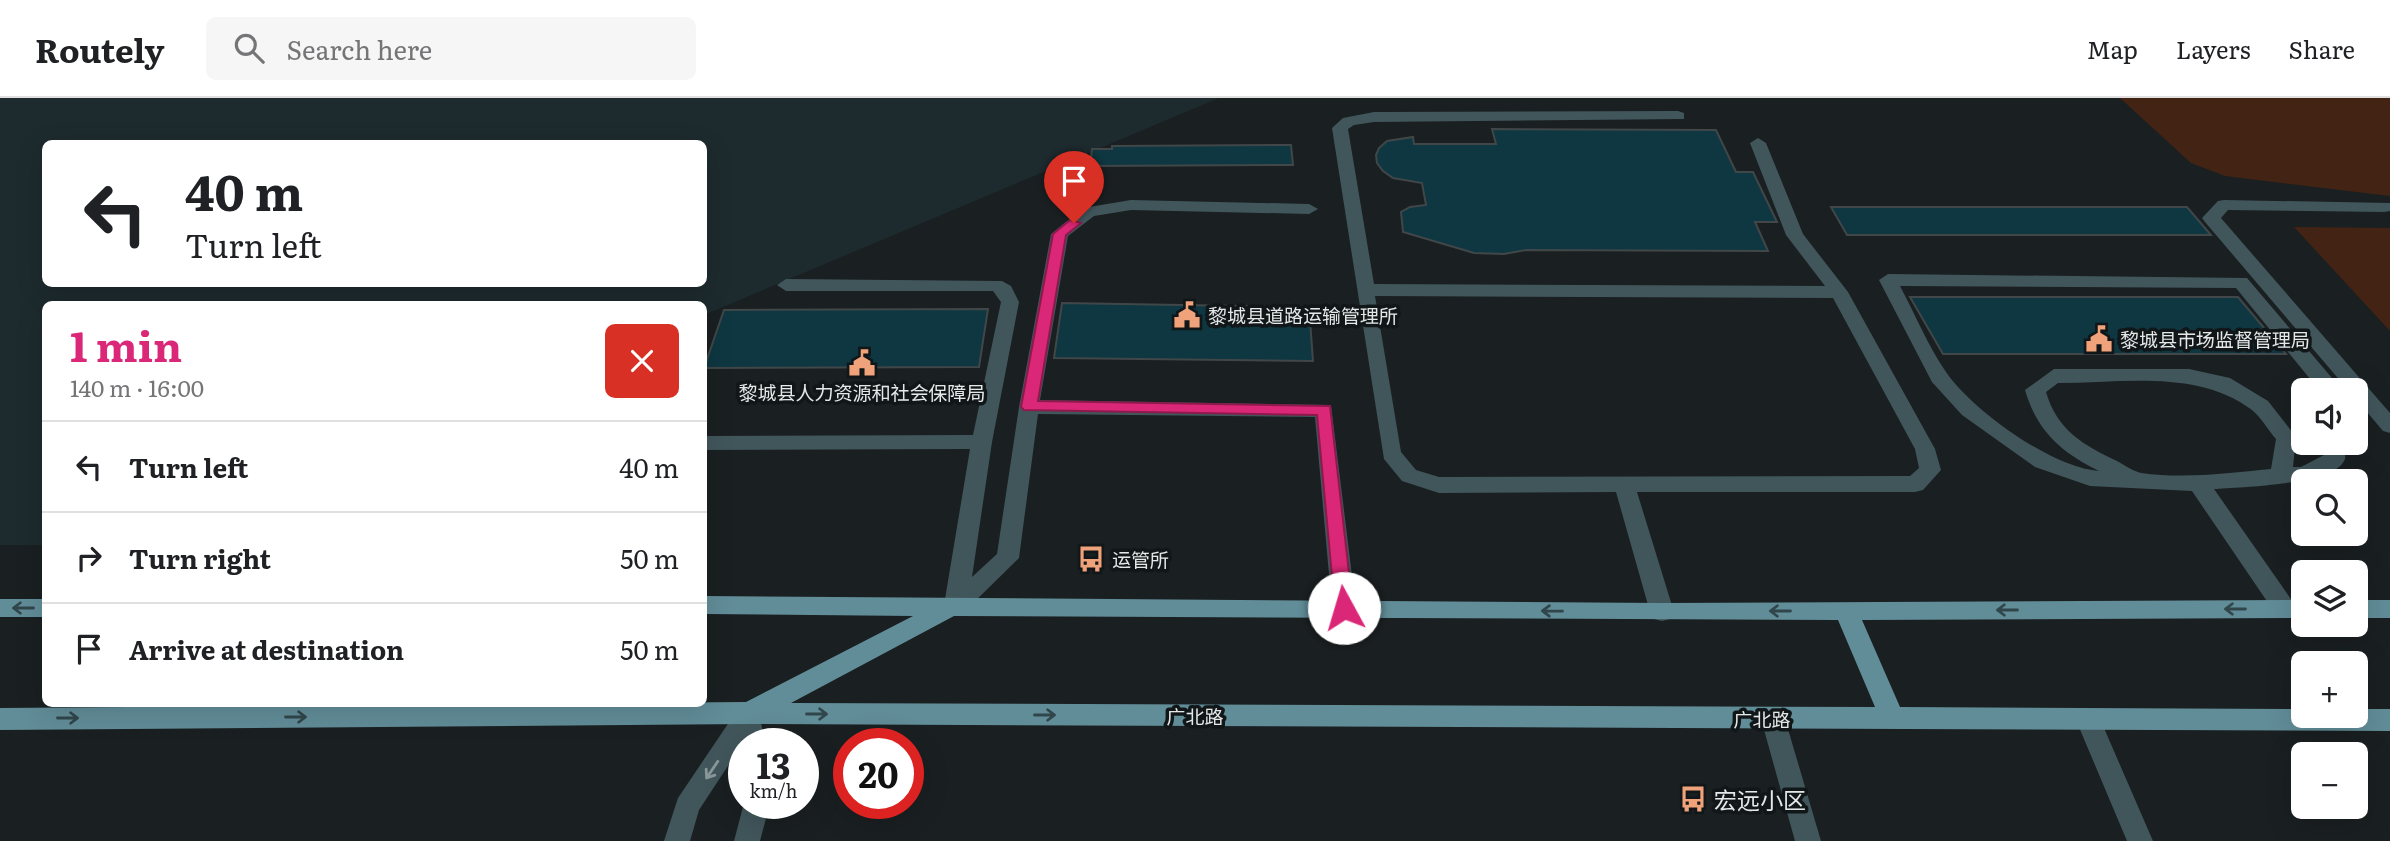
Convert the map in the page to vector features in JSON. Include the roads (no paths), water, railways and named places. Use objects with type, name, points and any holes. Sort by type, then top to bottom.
[{"type":"main road","points":[[707,605],[1662,612],[2291,609]]},
{"type":"main road","points":[[750,713],[956,605]]},
{"type":"main road","points":[[0,608],[42,608]]},
{"type":"main road","points":[[2368,609],[2390,609]]},
{"type":"main road","points":[[1846,611],[1893,720]]},
{"type":"main road","name":"广北路","points":[[0,719],[750,713],[1893,720],[2390,720]]},
{"type":"street","points":[[1678,116],[1374,117],[1349,121],[1340,128],[1391,454],[1409,475],[1440,485],[1915,484],[1930,470],[1924,449],[1839,292],[1795,235],[1758,143]]},
{"type":"street","points":[[956,605],[1008,558],[1029,407],[1060,234],[1089,212],[1131,205],[1309,209]]},
{"type":"street","points":[[2384,208],[2224,205],[2211,218],[2390,426]]},
{"type":"street","points":[[2321,378],[2241,282],[1888,280],[1939,377],[1969,410],[2042,462],[2090,478],[2198,482],[2305,474],[2335,458],[2335,455]]},
{"type":"street","points":[[786,285],[996,285],[1004,290],[1010,302],[982,442],[956,605]]},
{"type":"street","points":[[1365,290],[1839,292]]},
{"type":"street","points":[[2133,480],[2061,440],[2040,415],[2035,390],[2054,376],[2189,376],[2223,383],[2261,406],[2286,438],[2281,476]]},
{"type":"street","points":[[1029,407],[1324,410],[1344,608]]},
{"type":"street","points":[[707,443],[982,442]]},
{"type":"street","points":[[2198,482],[2291,605]]},
{"type":"street","points":[[1624,485],[1662,612]]},
{"type":"street","points":[[750,713],[751,728]]},
{"type":"street","points":[[677,841],[688,806],[750,713]]},
{"type":"street","points":[[1773,719],[1808,841]]},
{"type":"street","points":[[2088,720],[2140,841]]},
{"type":"street","points":[[747,841],[753,819]]},
{"type":"place","name":"黎城县道路运输管理所","points":[[1187,315]]},
{"type":"place","name":"黎城县市场监督管理局","points":[[2099,339]]},
{"type":"place","name":"黎城县人力资源和社会保障局","points":[[862,363]]},
{"type":"place","name":"运管所","points":[[1091,559]]},
{"type":"place","name":"宏远小区","points":[[1693,799]]}]
